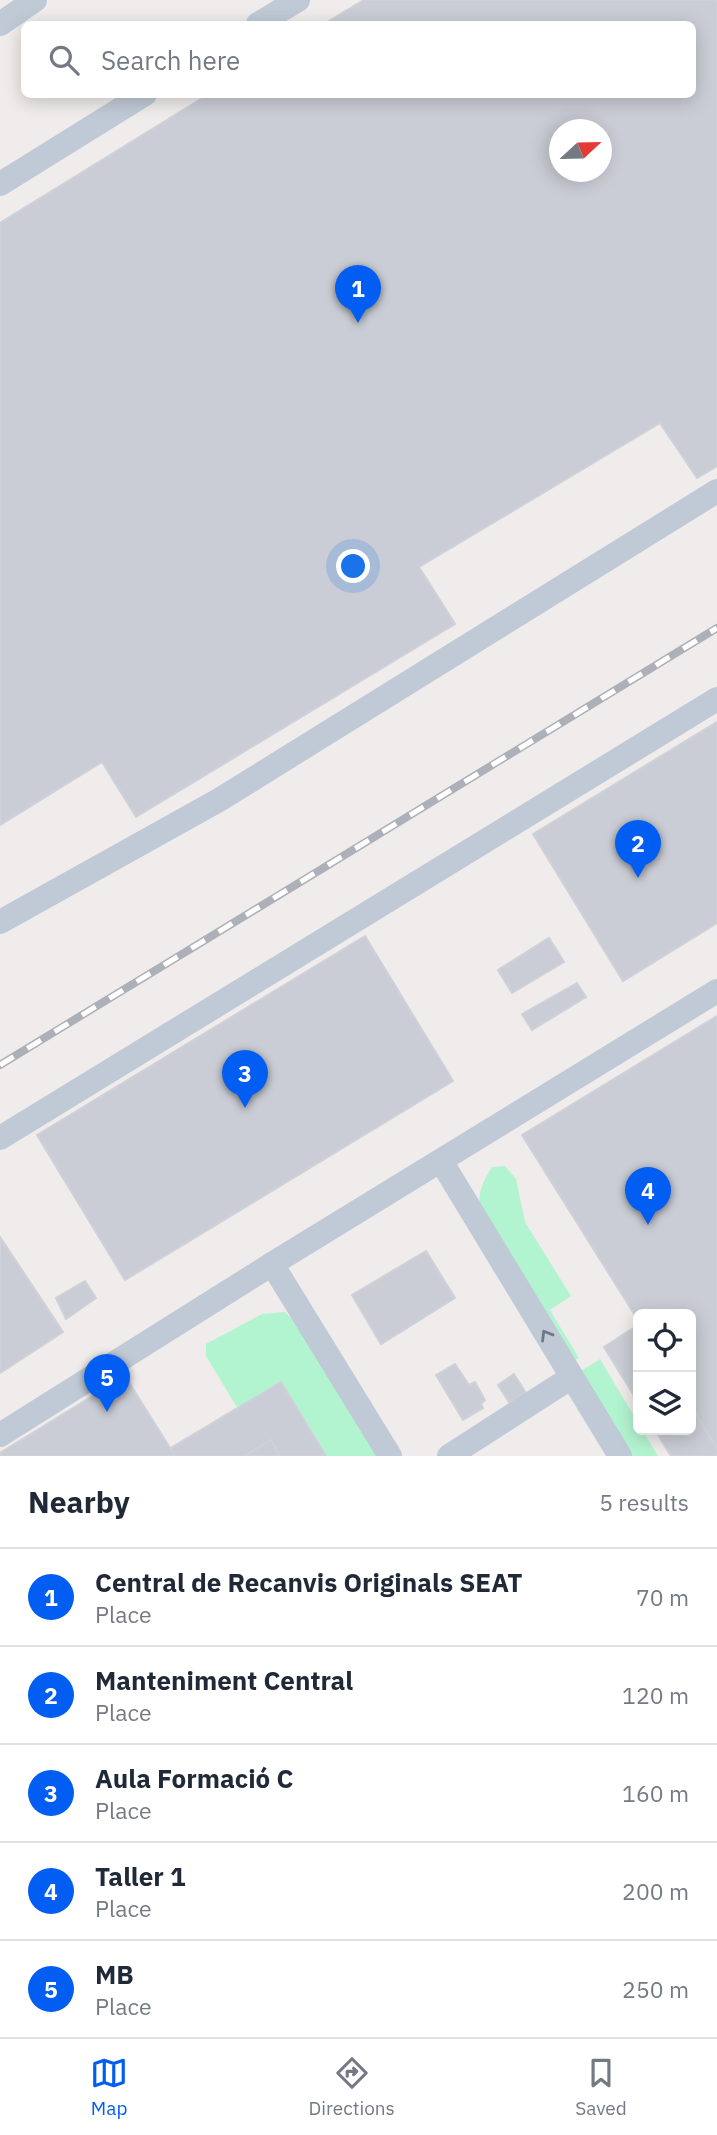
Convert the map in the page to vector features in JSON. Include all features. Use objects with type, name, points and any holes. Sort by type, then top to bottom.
[{"type":"lane","points":[[0,24],[35,0]]},
{"type":"lane","points":[[263,21],[298,0]]},
{"type":"lane","points":[[0,184],[139,98]]},
{"type":"lane","points":[[0,922],[219,800],[717,491]]},
{"type":"lane","points":[[0,1138],[717,699]]},
{"type":"lane","points":[[0,1435],[272,1264],[717,991]]},
{"type":"lane","points":[[441,1161],[620,1456]]},
{"type":"lane","points":[[272,1264],[390,1456]]},
{"type":"lane","points":[[449,1456],[572,1377]]},
{"type":"green space","points":[[505,1166],[516,1179],[525,1222],[571,1296],[550,1310],[579,1358],[570,1362],[479,1212],[483,1183],[492,1167]]},
{"type":"green space","points":[[285,1312],[299,1327],[378,1456],[326,1456],[281,1382],[238,1409],[206,1356],[206,1344],[262,1314]]},
{"type":"green space","points":[[600,1359],[633,1415],[633,1435],[645,1435],[658,1456],[628,1456],[578,1373]]},
{"type":"building","points":[[364,0],[717,0],[717,466],[697,478],[660,423],[419,567],[455,624],[136,817],[102,762],[0,825],[0,223],[203,98],[696,98],[696,21],[329,21]]},
{"type":"building","points":[[717,722],[717,923],[623,981],[533,834]]},
{"type":"building","points":[[365,936],[453,1081],[125,1280],[37,1135]]},
{"type":"building","points":[[549,938],[564,962],[512,993],[498,970]]},
{"type":"building","points":[[577,983],[586,997],[532,1030],[522,1014]]},
{"type":"building","points":[[717,1016],[717,1449],[696,1414],[696,1309],[633,1309],[633,1312],[522,1135]]},
{"type":"building","points":[[0,1237],[63,1332],[0,1373]]},
{"type":"building","points":[[426,1251],[455,1298],[381,1344],[352,1295]]},
{"type":"building","points":[[85,1281],[96,1298],[66,1319],[56,1298]]},
{"type":"building","points":[[633,1328],[633,1394],[604,1347]]},
{"type":"building","points":[[455,1364],[469,1385],[475,1382],[485,1400],[481,1404],[483,1408],[463,1420],[436,1375]]},
{"type":"building","points":[[514,1374],[526,1393],[509,1402],[498,1385]]},
{"type":"building","points":[[125,1376],[175,1456],[0,1456],[0,1453]]},
{"type":"building","points":[[281,1382],[326,1456],[280,1456],[271,1440],[244,1456],[175,1456],[171,1448]]},
{"type":"building","points":[[696,1414],[717,1449],[717,1456],[671,1456],[658,1435],[696,1435]]},
{"type":"building","points":[[271,1440],[280,1456],[244,1456]]},
{"type":"railway","points":[[0,1065],[717,628]]},
{"type":"place","name":"Central de Recanvis Originals SEAT","points":[[358,323]]},
{"type":"place","name":"Manteniment Central","points":[[638,878]]},
{"type":"place","name":"Aula Formació C","points":[[245,1108]]},
{"type":"place","name":"Taller 1","points":[[648,1225]]},
{"type":"place","name":"MB","points":[[107,1412]]}]
